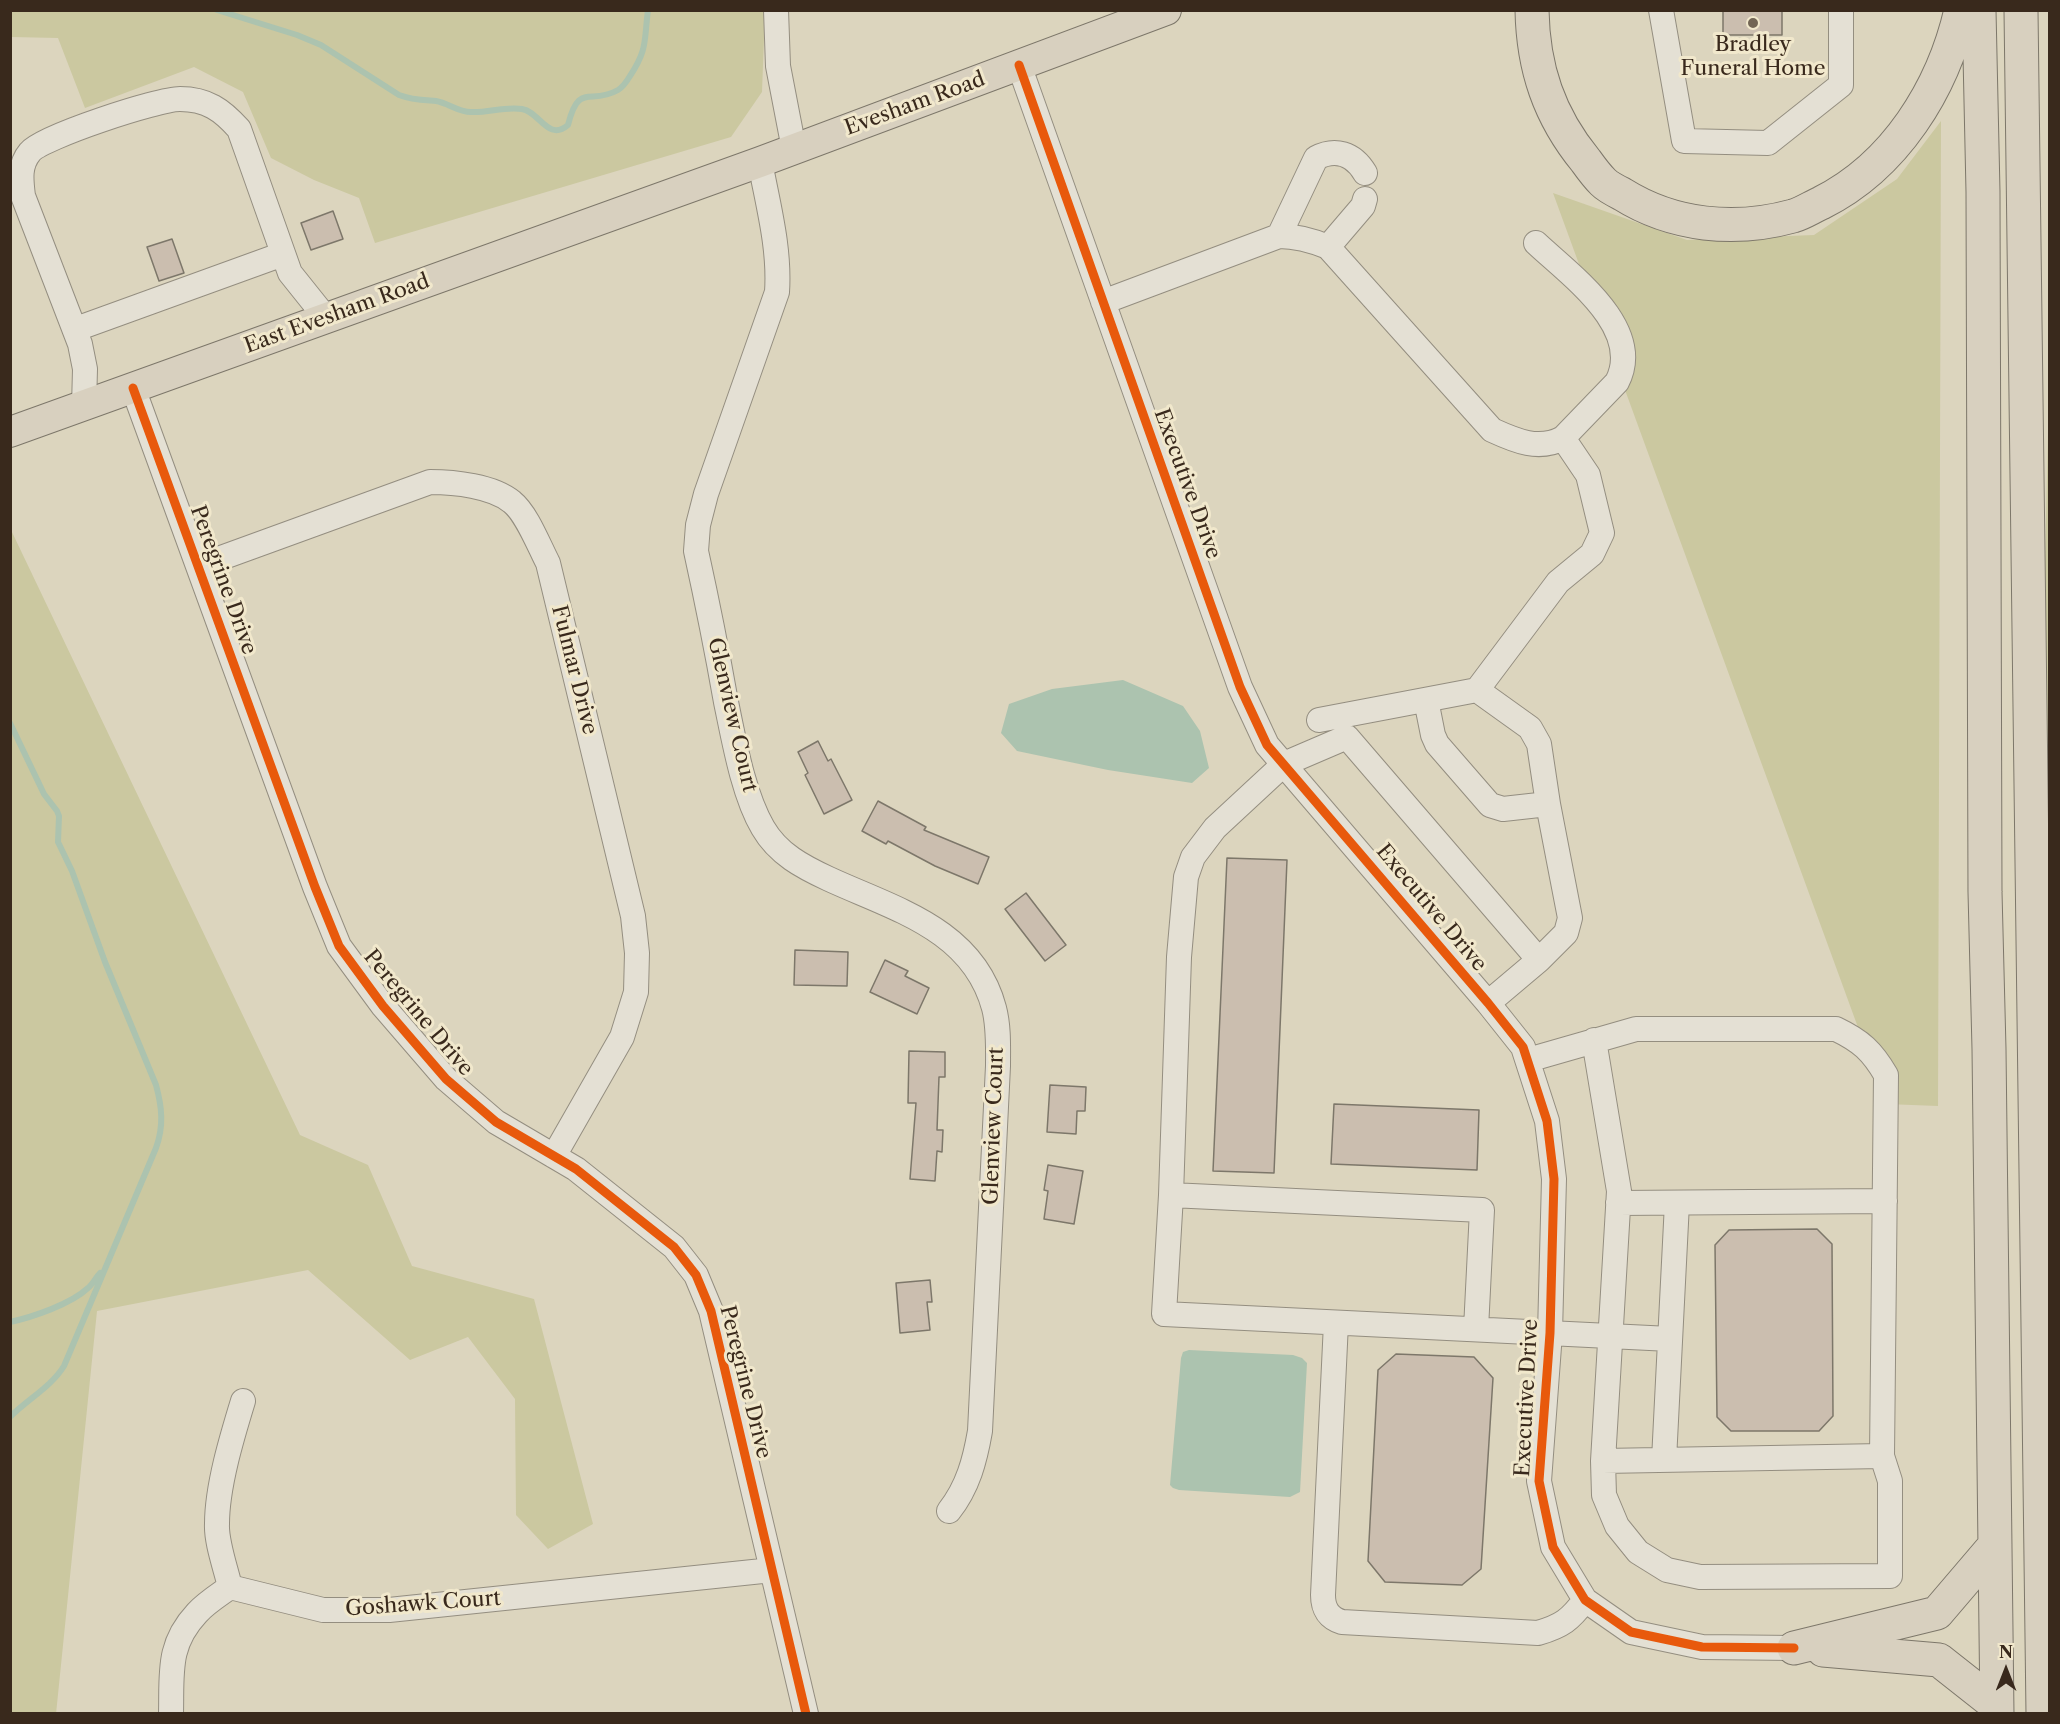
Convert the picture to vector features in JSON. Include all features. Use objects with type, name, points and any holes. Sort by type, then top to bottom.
[{"type":"highway","points":[[1532,10],[1532,39],[1540,78],[1555,115],[1577,150],[1603,183],[1639,205],[1677,219],[1717,225],[1756,224],[1795,216],[1835,196],[1864,175],[1894,146],[1919,113],[1940,77],[1955,36],[1961,10]]},
{"type":"highway","points":[[1979,10],[1983,192],[1985,881],[1996,1709]]},
{"type":"highway","points":[[2021,10],[2042,1056],[2046,1638],[2043,1713]]},
{"type":"highway","points":[[1988,982],[2000,1038],[2009,1047],[2042,1056]]},
{"type":"highway","points":[[1794,1648],[1937,1613],[1995,1545]]},
{"type":"highway","points":[[1794,1648],[1939,1660],[1996,1709]]},
{"type":"main road","name":"Evesham Road","points":[[663,196],[1166,10]]},
{"type":"main road","name":"East Evesham Road","points":[[10,432],[663,196]]},
{"type":"street","points":[[776,10],[778,66],[794,149]]},
{"type":"street","points":[[1661,10],[1684,141],[1768,143],[1841,85],[1841,10]]},
{"type":"street","name":"Executive Drive","points":[[1019,65],[1240,687],[1267,745],[1488,1003],[1523,1047],[1528,1060],[1547,1121],[1554,1179],[1550,1333],[1539,1481],[1553,1547],[1585,1600],[1631,1632],[1702,1647],[1794,1648]]},
{"type":"street","points":[[84,406],[85,369],[76,329],[23,196],[20,178],[23,163],[31,150],[48,140],[152,103],[180,99],[204,103],[222,111],[239,129],[290,273],[326,318]]},
{"type":"street","points":[[1279,236],[1316,158],[1328,152],[1338,152],[1351,158],[1365,173]]},
{"type":"street","name":"Glenview Court","points":[[760,162],[776,246],[777,292],[706,494],[698,525],[696,551],[737,757],[754,809],[763,828],[778,848],[798,865],[920,919],[945,936],[984,980],[994,1008],[998,1036],[998,1066],[980,1431],[976,1456],[968,1480],[958,1500],[949,1511]]},
{"type":"street","points":[[1328,247],[1363,206],[1365,199]]},
{"type":"street","points":[[1103,302],[1279,236],[1294,236],[1328,247],[1492,430],[1511,439],[1535,446],[1552,444],[1563,438],[1617,382],[1622,368],[1621,347],[1616,326],[1606,310],[1536,243]]},
{"type":"street","points":[[76,329],[283,254]]},
{"type":"street","name":"Peregrine Drive","points":[[133,388],[315,887],[339,946],[383,1006],[446,1079],[496,1122],[576,1169],[674,1247],[696,1275],[711,1311],[806,1713]]},
{"type":"street","points":[[1319,720],[1477,690],[1558,582],[1592,554],[1602,533],[1588,475],[1563,438]]},
{"type":"street","name":"Fulmar Drive","points":[[199,566],[430,482],[454,482],[486,490],[511,501],[520,511],[548,563],[633,916],[637,953],[636,992],[622,1036],[554,1156]]},
{"type":"street","points":[[1477,690],[1530,728],[1539,744],[1570,918],[1566,933],[1539,960],[1488,1003]]},
{"type":"street","points":[[1426,700],[1437,744],[1490,805],[1503,809],[1548,804]]},
{"type":"street","points":[[1539,960],[1347,737],[1284,764],[1215,828],[1193,857],[1186,877],[1179,957],[1171,1195],[1164,1314],[1670,1339]]},
{"type":"street","points":[[1528,1060],[1594,1040],[1636,1029],[1836,1029],[1857,1039],[1874,1055],[1886,1075],[1882,1456],[1890,1481],[1890,1576],[1700,1577],[1667,1570],[1638,1552],[1617,1526],[1604,1495],[1603,1461],[1619,1191],[1594,1040]]},
{"type":"street","points":[[1171,1195],[1482,1210],[1476,1329]]},
{"type":"street","points":[[1618,1203],[1885,1201]]},
{"type":"street","points":[[1664,1460],[1677,1203]]},
{"type":"street","points":[[1336,1323],[1323,1595],[1325,1610],[1329,1615],[1342,1622],[1538,1633],[1557,1628],[1573,1616],[1585,1600]]},
{"type":"street","points":[[171,1713],[172,1659],[177,1641],[197,1612],[230,1587],[216,1526],[219,1500],[243,1401]]},
{"type":"street","points":[[1603,1461],[1882,1456]]},
{"type":"street","name":"Goshawk Court","points":[[230,1587],[323,1610],[389,1610],[772,1570]]},
{"type":"shaded area","points":[[11,10],[765,11],[762,92],[731,137],[375,243],[359,198],[314,180],[271,158],[243,92],[194,67],[85,108],[58,38],[11,37]]},
{"type":"shaded area","points":[[1941,121],[1938,1106],[1886,1104],[1553,193],[1687,240],[1814,235],[1897,179]]},
{"type":"shaded area","points":[[2049,387],[2050,1055],[2034,1057]]},
{"type":"shaded area","points":[[11,530],[300,1135],[368,1165],[412,1266],[534,1299],[593,1524],[548,1549],[516,1515],[515,1399],[468,1337],[410,1360],[308,1270],[97,1311],[56,1714],[10,1713]]},
{"type":"shaded area","points":[[1123,680],[1183,706],[1200,731],[1209,768],[1192,783],[1108,770],[1017,751],[1001,733],[1009,704],[1052,689]]},
{"type":"shaded area","points":[[1189,1350],[1293,1355],[1302,1358],[1307,1363],[1300,1492],[1290,1497],[1179,1490],[1170,1485],[1181,1358],[1183,1352]]},
{"type":"building","name":"Bradley Funeral Home","points":[[1723,10],[1782,10],[1782,35],[1723,35]]},
{"type":"building","points":[[333,211],[343,239],[311,250],[301,223]]},
{"type":"building","points":[[172,239],[184,273],[159,281],[147,247]]},
{"type":"building","points":[[818,741],[828,761],[831,759],[852,800],[824,814],[805,775],[808,773],[798,752]]},
{"type":"building","points":[[878,801],[926,827],[924,830],[989,857],[978,884],[935,866],[888,841],[886,844],[862,831]]},
{"type":"building","points":[[1227,858],[1287,860],[1274,1173],[1213,1171]]},
{"type":"building","points":[[1026,893],[1066,945],[1045,961],[1005,909]]},
{"type":"building","points":[[795,950],[848,952],[847,986],[794,985]]},
{"type":"building","points":[[885,960],[908,971],[905,976],[929,988],[917,1014],[870,992]]},
{"type":"building","points":[[909,1051],[945,1052],[945,1077],[939,1077],[937,1130],[943,1130],[942,1152],[937,1151],[935,1181],[910,1179],[916,1103],[908,1103]]},
{"type":"building","points":[[1050,1085],[1086,1087],[1085,1111],[1077,1111],[1076,1134],[1047,1132]]},
{"type":"building","points":[[1334,1104],[1479,1110],[1477,1170],[1331,1164]]},
{"type":"building","points":[[1048,1165],[1083,1171],[1074,1224],[1044,1219],[1048,1191],[1044,1190]]},
{"type":"building","points":[[1817,1229],[1832,1244],[1833,1416],[1819,1431],[1731,1431],[1717,1417],[1715,1245],[1729,1230]]},
{"type":"building","points":[[930,1280],[932,1302],[927,1302],[930,1330],[900,1333],[896,1283]]},
{"type":"building","points":[[1396,1354],[1474,1357],[1493,1378],[1481,1569],[1462,1585],[1385,1582],[1368,1561],[1378,1370]]},
{"type":"waterway","points":[[217,10],[297,35],[321,45],[399,95],[440,102],[466,112],[522,109],[555,130],[568,125],[572,112],[581,99],[608,94],[625,84],[643,51],[648,10]]},
{"type":"waterway","points":[[10,723],[44,794],[59,816],[58,842],[72,871],[105,962],[156,1085],[161,1116],[156,1148],[64,1366],[46,1387],[10,1417]]},
{"type":"waterway","points":[[10,1322],[40,1313],[72,1299],[90,1286],[100,1273]]},
{"type":"cycle path","points":[[1019,65],[1240,687],[1267,745],[1523,1047],[1547,1121],[1554,1179],[1550,1333],[1539,1481],[1553,1547],[1585,1600],[1631,1632],[1702,1647],[1794,1648]]},
{"type":"cycle path","points":[[133,388],[315,887],[339,946],[383,1006],[446,1079],[496,1122],[576,1169],[674,1247],[696,1275],[711,1311],[806,1714]]},
{"type":"place","name":"Bradley Funeral Home","points":[[1753,23]]}]
